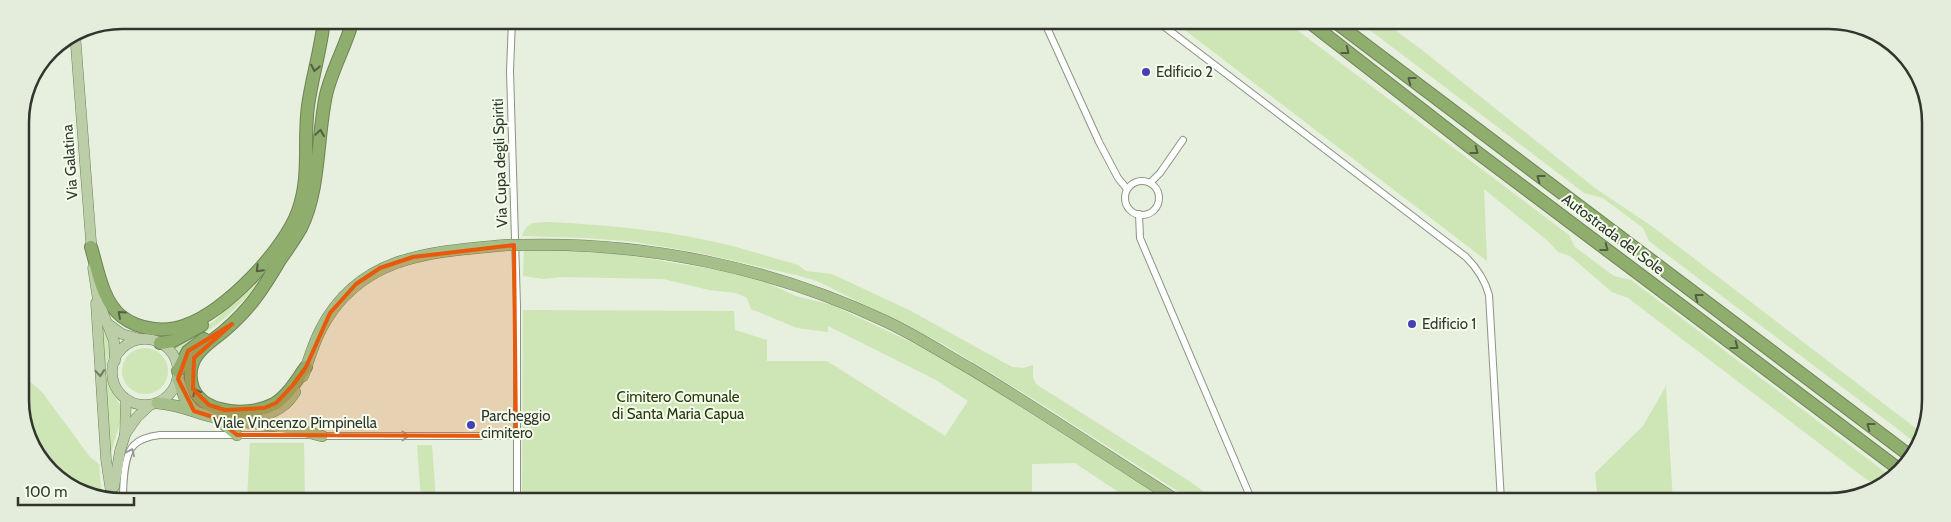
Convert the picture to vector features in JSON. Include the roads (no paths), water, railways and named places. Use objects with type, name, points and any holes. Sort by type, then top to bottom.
[{"type":"highway","points":[[160,343],[173,341],[192,332],[210,318],[222,303],[271,256],[288,232],[298,211],[305,182],[308,107],[322,29]]},
{"type":"highway","points":[[306,367],[286,394],[276,402],[264,408],[236,411],[209,405],[198,398],[193,388],[191,370],[194,358],[202,348],[232,324],[254,302],[301,228],[310,204],[320,128],[327,92],[350,29]]},
{"type":"highway","name":"Autostrada del Sole","points":[[1318,29],[1478,153],[1895,466]]},
{"type":"highway","name":"Autostrada del Sole","points":[[1345,29],[1906,453]]},
{"type":"highway","points":[[229,419],[261,416],[285,404],[295,392],[321,329],[334,307],[356,284],[380,268],[413,257],[447,251],[507,245],[603,247],[654,252],[750,271],[833,299],[886,322],[1007,391],[1166,493]]},
{"type":"highway","points":[[91,247],[107,299],[120,315],[135,325],[154,329],[187,325],[222,303]]},
{"type":"highway","points":[[194,411],[185,399],[178,375],[182,360],[188,351],[199,343],[232,324]]},
{"type":"highway","points":[[154,404],[171,404],[216,418],[291,428],[322,436]]},
{"type":"highway","points":[[216,418],[237,435]]},
{"type":"main road","name":"Via Galatina","points":[[76,41],[95,289]]},
{"type":"main road","points":[[95,289],[114,341],[115,360],[113,378],[116,387],[126,399],[134,403],[154,404]]},
{"type":"main road","points":[[95,289],[106,460],[111,492]]},
{"type":"main road","points":[[108,324],[122,334],[160,343],[173,355],[178,375],[170,394],[137,417],[125,435]]},
{"type":"main road","points":[[115,360],[126,346],[142,340]]},
{"type":"main road","points":[[113,492],[116,468],[125,435],[126,399]]},
{"type":"street","name":"Via Cupa degli Spiriti","points":[[512,29],[510,71],[517,306],[517,493]]},
{"type":"street","points":[[1048,29],[1099,142],[1118,178],[1127,189]]},
{"type":"street","points":[[1167,29],[1466,257],[1475,266],[1484,281],[1488,295],[1500,493]]},
{"type":"street","points":[[1150,183],[1160,173],[1183,140]]},
{"type":"street","points":[[1146,181],[1150,183],[1158,192],[1158,203],[1150,213],[1139,214],[1133,212],[1126,204],[1127,189],[1135,182],[1146,181]]},
{"type":"street","points":[[1139,214],[1140,238],[1249,493]]},
{"type":"street","name":"Viale Vincenzo Pimpinella","points":[[124,493],[127,457],[133,445],[146,438],[160,434],[516,436]]},
{"type":"place","name":"Edificio 2","points":[[1146,72]]},
{"type":"place","name":"Edificio 1","points":[[1412,324]]},
{"type":"place","name":"Parcheggio cimitero","points":[[471,425]]},
{"type":"park label","name":"Cimitero Comunale di Santa Maria Capua","points":[[678,406]]}]
